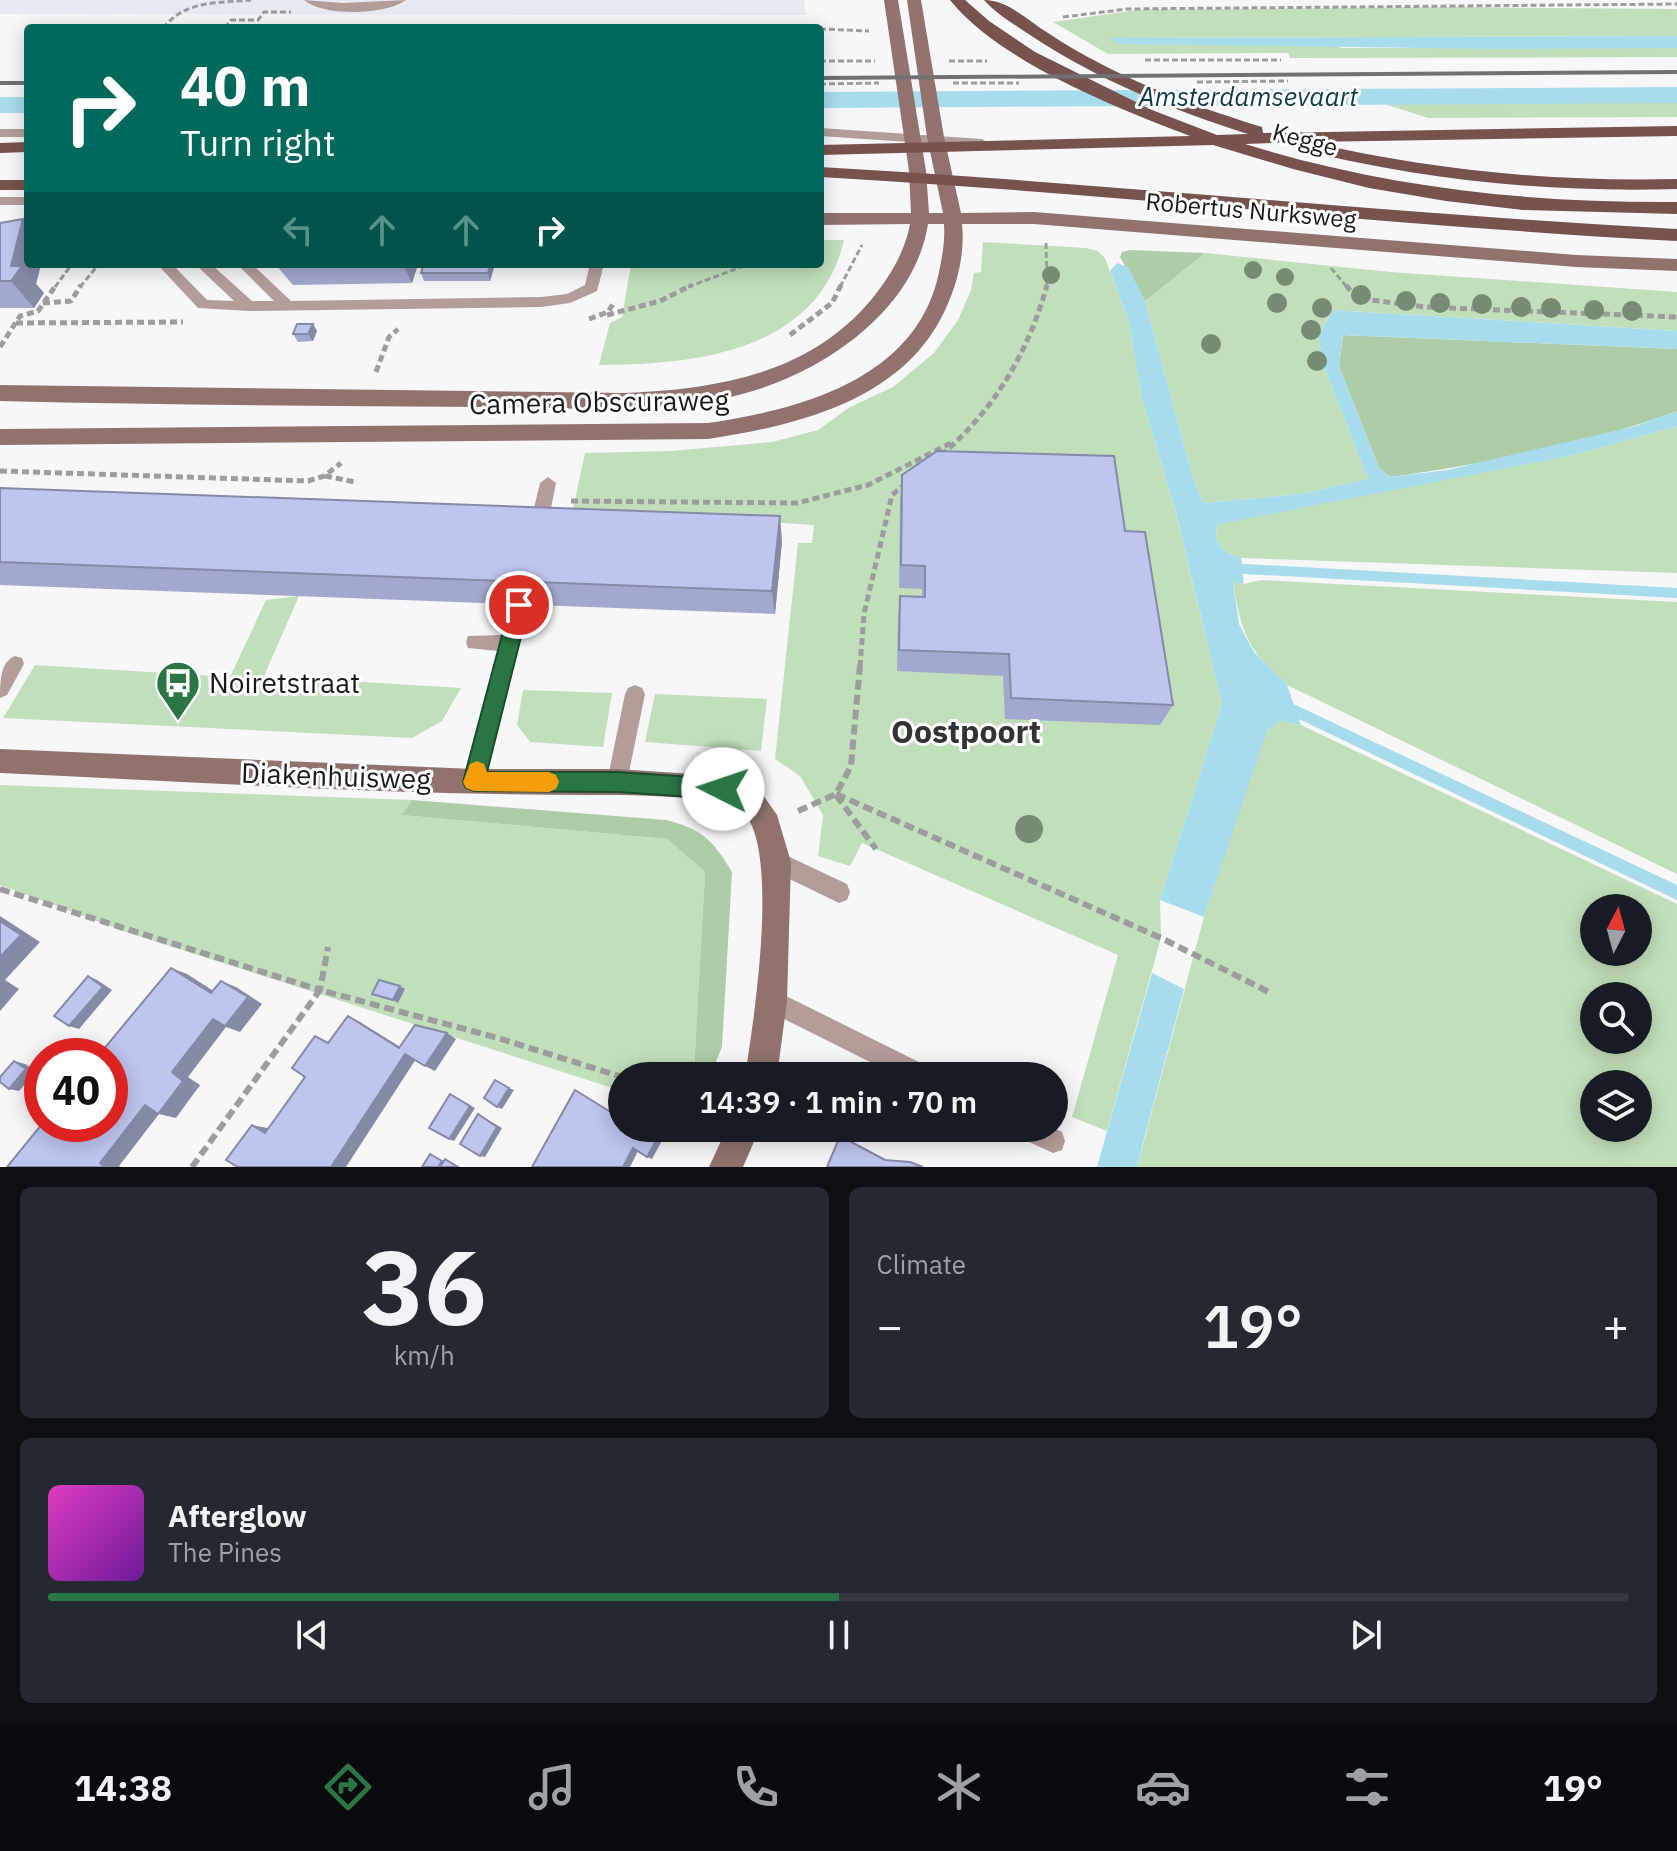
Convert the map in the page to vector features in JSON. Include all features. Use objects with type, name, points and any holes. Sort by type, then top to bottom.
[{"type":"main road","name":"Kegge","points":[[991,0],[1041,37],[1122,81],[1191,110],[1300,144],[1380,162],[1489,179],[1544,184],[1677,184]]},
{"type":"main road","name":"Kegge","points":[[959,2],[1028,54],[1100,93],[1183,129],[1277,159],[1358,179],[1455,196],[1572,207],[1677,208]]},
{"type":"main road","name":"Camera Obscuraweg","points":[[0,393],[320,399],[612,399],[712,392],[745,386],[798,367],[837,345],[866,322],[899,272],[919,226],[920,187],[892,4]]},
{"type":"main road","name":"Camera Obscuraweg","points":[[0,437],[708,431],[786,419],[837,401],[875,379],[913,343],[938,309],[950,272],[954,237],[952,214],[939,156],[914,4]]},
{"type":"main road","points":[[824,150],[1033,147],[1380,134],[1677,131]]},
{"type":"main road","points":[[0,148],[24,147]]},
{"type":"main road","points":[[824,172],[980,180],[1517,228],[1677,235]]},
{"type":"main road","points":[[0,185],[24,185]]},
{"type":"main road","name":"Robertus Nurksweg","points":[[824,219],[1034,218],[1576,261],[1677,265]]},
{"type":"main road","name":"Diakenhuisweg","points":[[0,761],[474,782],[617,782],[723,789],[751,801],[767,825],[777,862],[772,1001],[763,1062]]},
{"type":"main road","points":[[726,1167],[738,1142]]},
{"type":"street","points":[[315,2],[350,7],[399,0]]},
{"type":"lane","points":[[824,132],[1033,147]]},
{"type":"lane","points":[[0,133],[24,133]]},
{"type":"lane","points":[[0,201],[24,201]]},
{"type":"lane","points":[[168,268],[203,305],[249,306],[541,302],[570,298],[592,288],[596,268]]},
{"type":"lane","points":[[206,268],[249,306]]},
{"type":"lane","points":[[248,268],[287,305]]},
{"type":"lane","points":[[538,532],[546,492]]},
{"type":"lane","points":[[474,782],[519,605]]},
{"type":"lane","points":[[475,642],[510,644]]},
{"type":"lane","points":[[0,689],[15,664]]},
{"type":"lane","points":[[617,782],[635,694]]},
{"type":"lane","points":[[777,862],[839,892]]},
{"type":"lane","points":[[772,1001],[895,1062]]},
{"type":"path","points":[[167,24],[182,10],[251,0]]},
{"type":"path","points":[[1470,0],[1478,5]]},
{"type":"path","points":[[1127,9],[1677,4]]},
{"type":"path","points":[[228,24],[231,20],[258,20],[264,12]]},
{"type":"path","points":[[928,466],[964,436],[1017,366],[1047,287],[1046,235]]},
{"type":"path","points":[[1325,261],[1356,298],[1371,301],[1425,307],[1677,317]]},
{"type":"path","points":[[0,347],[20,316],[30,315],[43,303],[69,268]]},
{"type":"path","points":[[43,303],[71,301],[95,268]]},
{"type":"path","points":[[598,318],[660,301],[712,276],[737,268]]},
{"type":"path","points":[[786,337],[832,303],[848,275]]},
{"type":"path","points":[[546,492],[797,503],[868,485],[964,436]]},
{"type":"path","points":[[767,825],[836,794],[851,766],[864,614],[892,495],[916,475]]},
{"type":"path","points":[[324,476],[355,482]]},
{"type":"path","points":[[836,794],[876,849]]},
{"type":"path","points":[[836,794],[1161,938],[1269,992]]},
{"type":"path","points":[[0,889],[320,990],[498,1038],[608,1073]]},
{"type":"path","points":[[192,1167],[320,990],[328,947]]},
{"type":"shaded area","points":[[0,0],[804,0],[806,15],[0,14]]},
{"type":"green space","points":[[1452,7],[1677,9],[1677,36],[1111,38],[1120,44],[1332,45],[1342,48],[1677,48],[1677,57],[1290,58],[1288,53],[1108,54],[1053,22],[1137,10]]},
{"type":"green space","points":[[1375,101],[1677,101],[1677,117],[1428,118]]},
{"type":"green space","points":[[824,240],[844,240],[830,278],[808,307],[780,329],[748,344],[712,355],[674,361],[599,365],[610,323],[622,317],[630,268],[824,268]]},
{"type":"green space","points":[[983,242],[1086,248],[1098,251],[1105,258],[1129,323],[1141,395],[1175,510],[1222,704],[1160,900],[1161,938],[1107,1131],[1072,1117],[1118,955],[862,843],[850,866],[818,856],[823,815],[800,776],[775,759],[798,543],[812,543],[814,525],[573,509],[585,453],[671,451],[772,442],[818,430],[850,407],[893,387],[934,353],[958,320],[971,290],[974,273],[981,272]]},
{"type":"green space","points":[[1122,252],[1205,253],[1145,301],[1120,257]]},
{"type":"green space","points":[[1205,253],[1391,272],[1677,292],[1677,331],[1333,310],[1318,336],[1324,367],[1368,479],[1301,494],[1203,503],[1193,478],[1145,301]]},
{"type":"green space","points":[[1343,335],[1677,349],[1677,411],[1536,452],[1390,477],[1379,468],[1339,366]]},
{"type":"green space","points":[[1677,426],[1677,573],[1241,558],[1224,550],[1216,537],[1219,524],[1232,520],[1574,455]]},
{"type":"green space","points":[[1261,580],[1677,602],[1677,874],[1287,685],[1254,650],[1239,614],[1233,581],[1244,584]]},
{"type":"green space","points":[[299,596],[264,676],[461,688],[442,721],[412,738],[3,718],[35,665],[230,677],[266,600]]},
{"type":"green space","points":[[523,690],[612,693],[603,747],[530,742],[517,725]]},
{"type":"green space","points":[[655,694],[767,699],[761,751],[645,742]]},
{"type":"green space","points":[[1280,721],[1301,725],[1677,904],[1677,1167],[1137,1167],[1204,917],[1267,731]]},
{"type":"green space","points":[[0,785],[412,800],[403,815],[667,839],[705,872],[694,1062],[608,1062],[608,1087],[129,933],[0,885]]},
{"type":"green space","points":[[412,800],[666,820],[689,827],[705,837],[732,872],[722,1047],[716,1062],[694,1062],[705,872],[667,839],[402,815]]},
{"type":"water","points":[[1677,36],[1677,48],[1499,49],[1120,44],[1109,38]]},
{"type":"water","points":[[1117,263],[1128,267],[1145,301],[1193,478],[1203,503],[1301,494],[1368,479],[1324,367],[1318,336],[1333,310],[1677,331],[1677,349],[1343,335],[1339,366],[1379,468],[1390,477],[1447,470],[1636,426],[1677,411],[1677,426],[1574,455],[1219,524],[1216,537],[1220,546],[1241,558],[1244,584],[1233,582],[1239,624],[1254,652],[1287,685],[1301,725],[1280,721],[1267,731],[1204,917],[1160,900],[1222,704],[1176,513],[1141,395],[1129,323],[1110,271]]},
{"type":"water","points":[[1152,973],[1184,989],[1137,1167],[1097,1167]]},
{"type":"building","points":[[23,219],[11,266],[22,266],[11,281],[0,281],[0,223]]},
{"type":"building","points":[[423,268],[490,268],[488,273],[421,273]]},
{"type":"building","points":[[297,324],[313,324],[308,334],[293,334]]},
{"type":"building","points":[[937,451],[1114,456],[1125,531],[1145,532],[1173,705],[1011,698],[1009,654],[899,650],[900,596],[925,597],[925,566],[901,565],[902,475]]},
{"type":"building","points":[[0,488],[780,516],[772,591],[0,562]]},
{"type":"building","points":[[0,921],[21,935],[0,957]]},
{"type":"building","points":[[171,968],[211,993],[221,981],[248,997],[225,1026],[213,1019],[172,1072],[183,1081],[158,1114],[145,1105],[128,1127],[128,1038],[113,1038]]},
{"type":"building","points":[[88,976],[103,987],[69,1026],[54,1016]]},
{"type":"building","points":[[379,980],[400,986],[393,1000],[372,994]]},
{"type":"building","points":[[348,1016],[399,1048],[415,1025],[447,1033],[425,1066],[405,1054],[331,1167],[238,1167],[226,1160],[252,1125],[265,1133],[305,1077],[292,1068],[315,1036],[328,1043]]},
{"type":"building","points":[[14,1061],[24,1068],[9,1089],[0,1082],[0,1077]]},
{"type":"building","points":[[495,1080],[509,1088],[497,1107],[484,1098]]},
{"type":"building","points":[[575,1090],[608,1110],[608,1142],[655,1142],[647,1157],[633,1148],[623,1167],[532,1167]]},
{"type":"building","points":[[450,1094],[470,1106],[449,1139],[429,1128]]},
{"type":"building","points":[[478,1114],[497,1127],[480,1156],[460,1144]]},
{"type":"building","points":[[27,1142],[116,1142],[100,1163],[105,1167],[7,1167]]},
{"type":"building","points":[[837,1142],[851,1142],[885,1160],[910,1162],[923,1167],[827,1167]]},
{"type":"building","points":[[430,1154],[442,1161],[438,1167],[422,1167]]},
{"type":"building","points":[[445,1159],[458,1167],[440,1167]]},
{"type":"waterway","name":"Amsterdamsevaart","points":[[824,100],[1677,95]]},
{"type":"waterway","name":"Amsterdamsevaart","points":[[0,105],[24,105]]},
{"type":"waterway","points":[[1228,568],[1677,593]]},
{"type":"waterway","points":[[1285,706],[1677,893]]},
{"type":"railway","points":[[824,78],[1677,72]]},
{"type":"railway","points":[[0,83],[24,83]]},
{"type":"slow traffic","points":[[477,771],[474,782],[549,782]]},
{"type":"place","name":"Noiretstraat","points":[[178,722]]},
{"type":"district","name":"Oostpoort","points":[[966,732]]},
{"type":"route","points":[[519,605],[474,782],[617,782],[723,789]]}]
